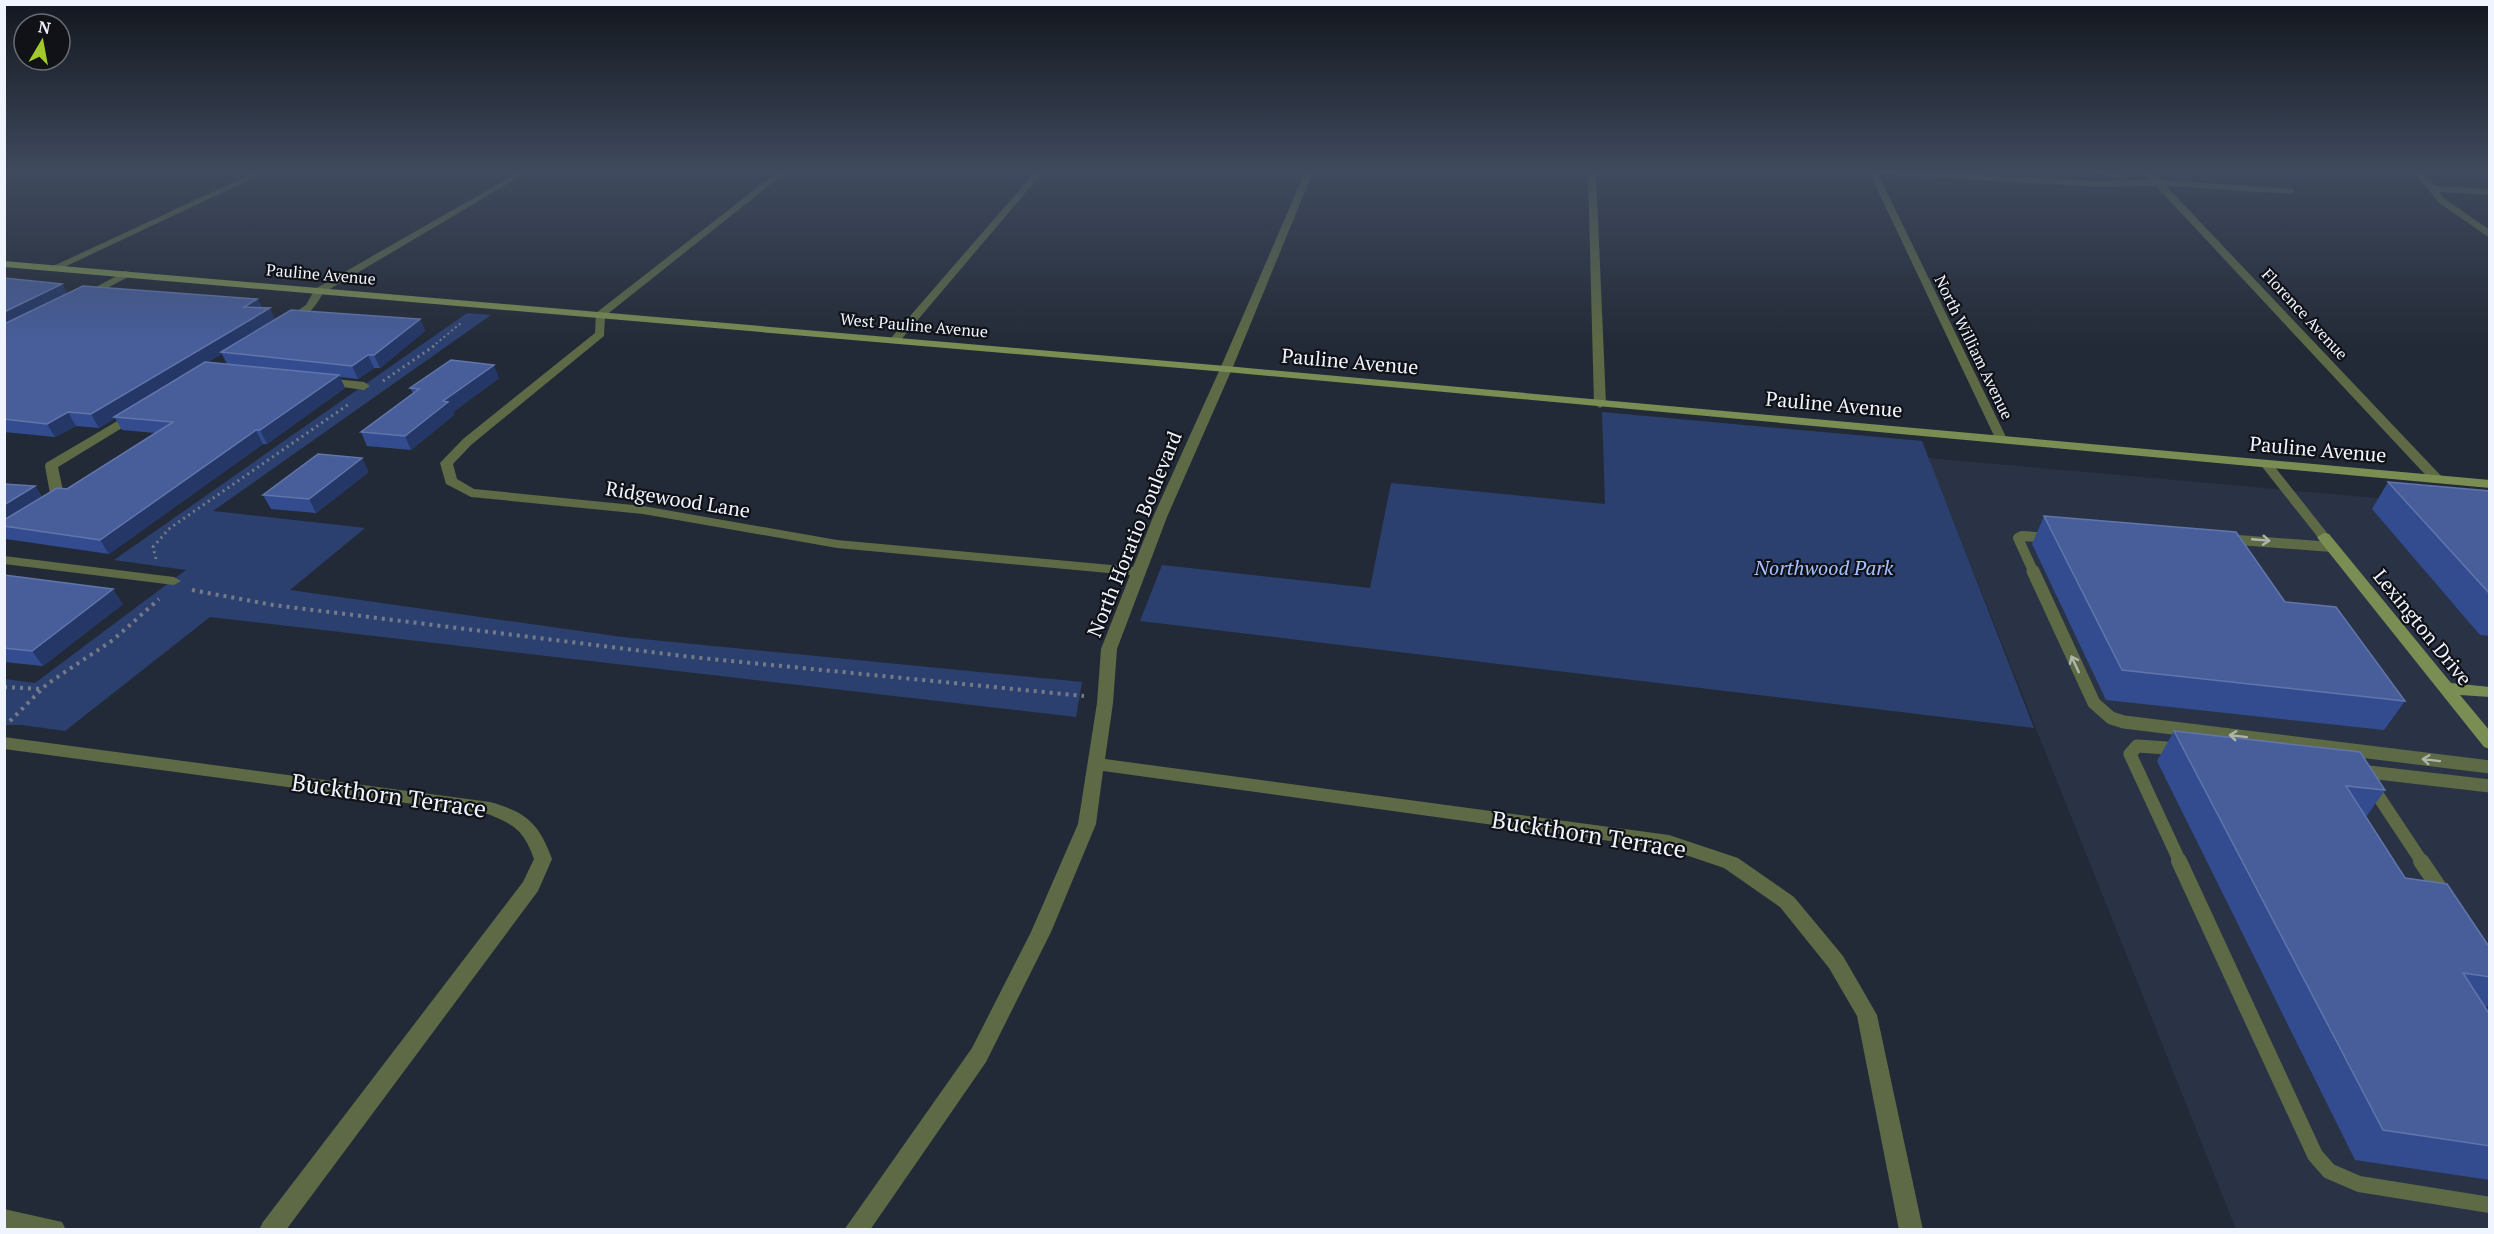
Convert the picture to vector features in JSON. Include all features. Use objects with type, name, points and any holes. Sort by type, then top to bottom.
[{"type":"street","points":[[54,268],[137,230]]},
{"type":"street","points":[[280,326],[310,307],[319,291],[425,230]]},
{"type":"street","points":[[600,315],[709,230]]},
{"type":"street","points":[[895,340],[990,230]]},
{"type":"street","name":"North Horatio Boulevard","points":[[856,1230],[980,1055],[1041,932],[1086,824],[1105,698],[1109,649],[1160,517],[1285,230]]},
{"type":"street","points":[[1594,230],[1600,404]]},
{"type":"street","name":"North William Avenue","points":[[1901,230],[2001,439]]},
{"type":"street","name":"Florence Avenue","points":[[2203,230],[2438,480]]},
{"type":"street","name":"Pauline Avenue","points":[[4,264],[600,315]]},
{"type":"street","points":[[76,300],[126,274]]},
{"type":"street","name":"West Pauline Avenue","points":[[600,315],[1226,369]]},
{"type":"street","name":"Ridgewood Lane","points":[[600,315],[600,334],[467,442],[446,463],[451,481],[471,493],[643,510],[837,544],[1139,572]]},
{"type":"street","name":"Pauline Avenue","points":[[1226,369],[2438,480]]},
{"type":"street","points":[[308,380],[364,386]]},
{"type":"street","points":[[40,512],[58,500],[51,466],[150,405]]},
{"type":"street","points":[[2438,480],[2490,484]]},
{"type":"street","name":"Lexington Drive","points":[[2328,542],[2490,743]]},
{"type":"street","points":[[4,560],[175,582]]},
{"type":"street","points":[[2445,688],[2490,692]]},
{"type":"street","name":"Buckthorn Terrace","points":[[4,743],[490,808],[522,821],[536,838],[543,859],[531,886],[272,1230]]},
{"type":"street","name":"Buckthorn Terrace","points":[[1096,764],[1669,842],[1731,863],[1788,902],[1836,962],[1867,1015],[1911,1230]]},
{"type":"street","points":[[4,1220],[54,1230]]},
{"type":"lane","points":[[2267,465],[2328,542]]},
{"type":"lane","points":[[2063,539],[2022,536],[2018,538],[2094,703],[2111,718],[2124,722],[2490,767]]},
{"type":"lane","points":[[2214,542],[2229,538],[2328,542]]},
{"type":"lane","points":[[2200,752],[2137,746],[2130,754],[2315,1155],[2329,1172],[2359,1184],[2490,1204]]},
{"type":"lane","points":[[2339,768],[2490,786]]},
{"type":"lane","points":[[2362,771],[2451,906]]},
{"type":"path","points":[[381,382],[447,336],[486,305]]},
{"type":"path","points":[[160,563],[156,560],[153,547],[170,528],[352,402]]},
{"type":"path","points":[[4,727],[42,689],[112,640],[175,582],[179,587],[211,595],[273,605],[680,656],[1105,698]]},
{"type":"path","points":[[4,687],[42,689]]},
{"type":"shaded area","points":[[1928,458],[2489,508],[2489,1229],[2236,1229]]},
{"type":"green space","points":[[467,313],[491,315],[213,511],[365,528],[290,590],[622,637],[1082,682],[1076,717],[210,617],[65,731],[5,725],[5,679],[35,683],[186,570],[114,560]]},
{"type":"green space","name":"Northwood Park","points":[[1602,412],[1922,441],[2034,728],[1140,621],[1162,565],[1370,588],[1391,483],[1605,504]]},
{"type":"building","points":[[4,278],[62,284],[4,312]]},
{"type":"building","points":[[83,286],[257,299],[244,307],[270,308],[91,414],[68,412],[47,424],[4,419],[4,324]]},
{"type":"building","points":[[291,310],[420,319],[374,355],[368,355],[352,366],[221,352]]},
{"type":"building","points":[[451,360],[494,365],[443,401],[448,402],[405,436],[361,432],[419,389],[410,388]]},
{"type":"building","points":[[205,362],[339,375],[260,430],[256,430],[100,540],[4,526],[4,520],[57,488],[67,489],[173,422],[114,417]]},
{"type":"building","points":[[318,454],[362,458],[309,499],[263,495]]},
{"type":"building","points":[[2388,482],[2490,491],[2490,594]]},
{"type":"building","points":[[4,484],[35,486],[4,505]]},
{"type":"building","points":[[2044,516],[2236,532],[2285,602],[2336,607],[2405,701],[2122,670]]},
{"type":"building","points":[[4,575],[113,589],[32,651],[4,648]]},
{"type":"building","points":[[2174,731],[2360,752],[2385,790],[2346,786],[2405,878],[2447,884],[2490,948],[2490,977],[2463,973],[2490,1015],[2490,1146],[2383,1130]]}]
